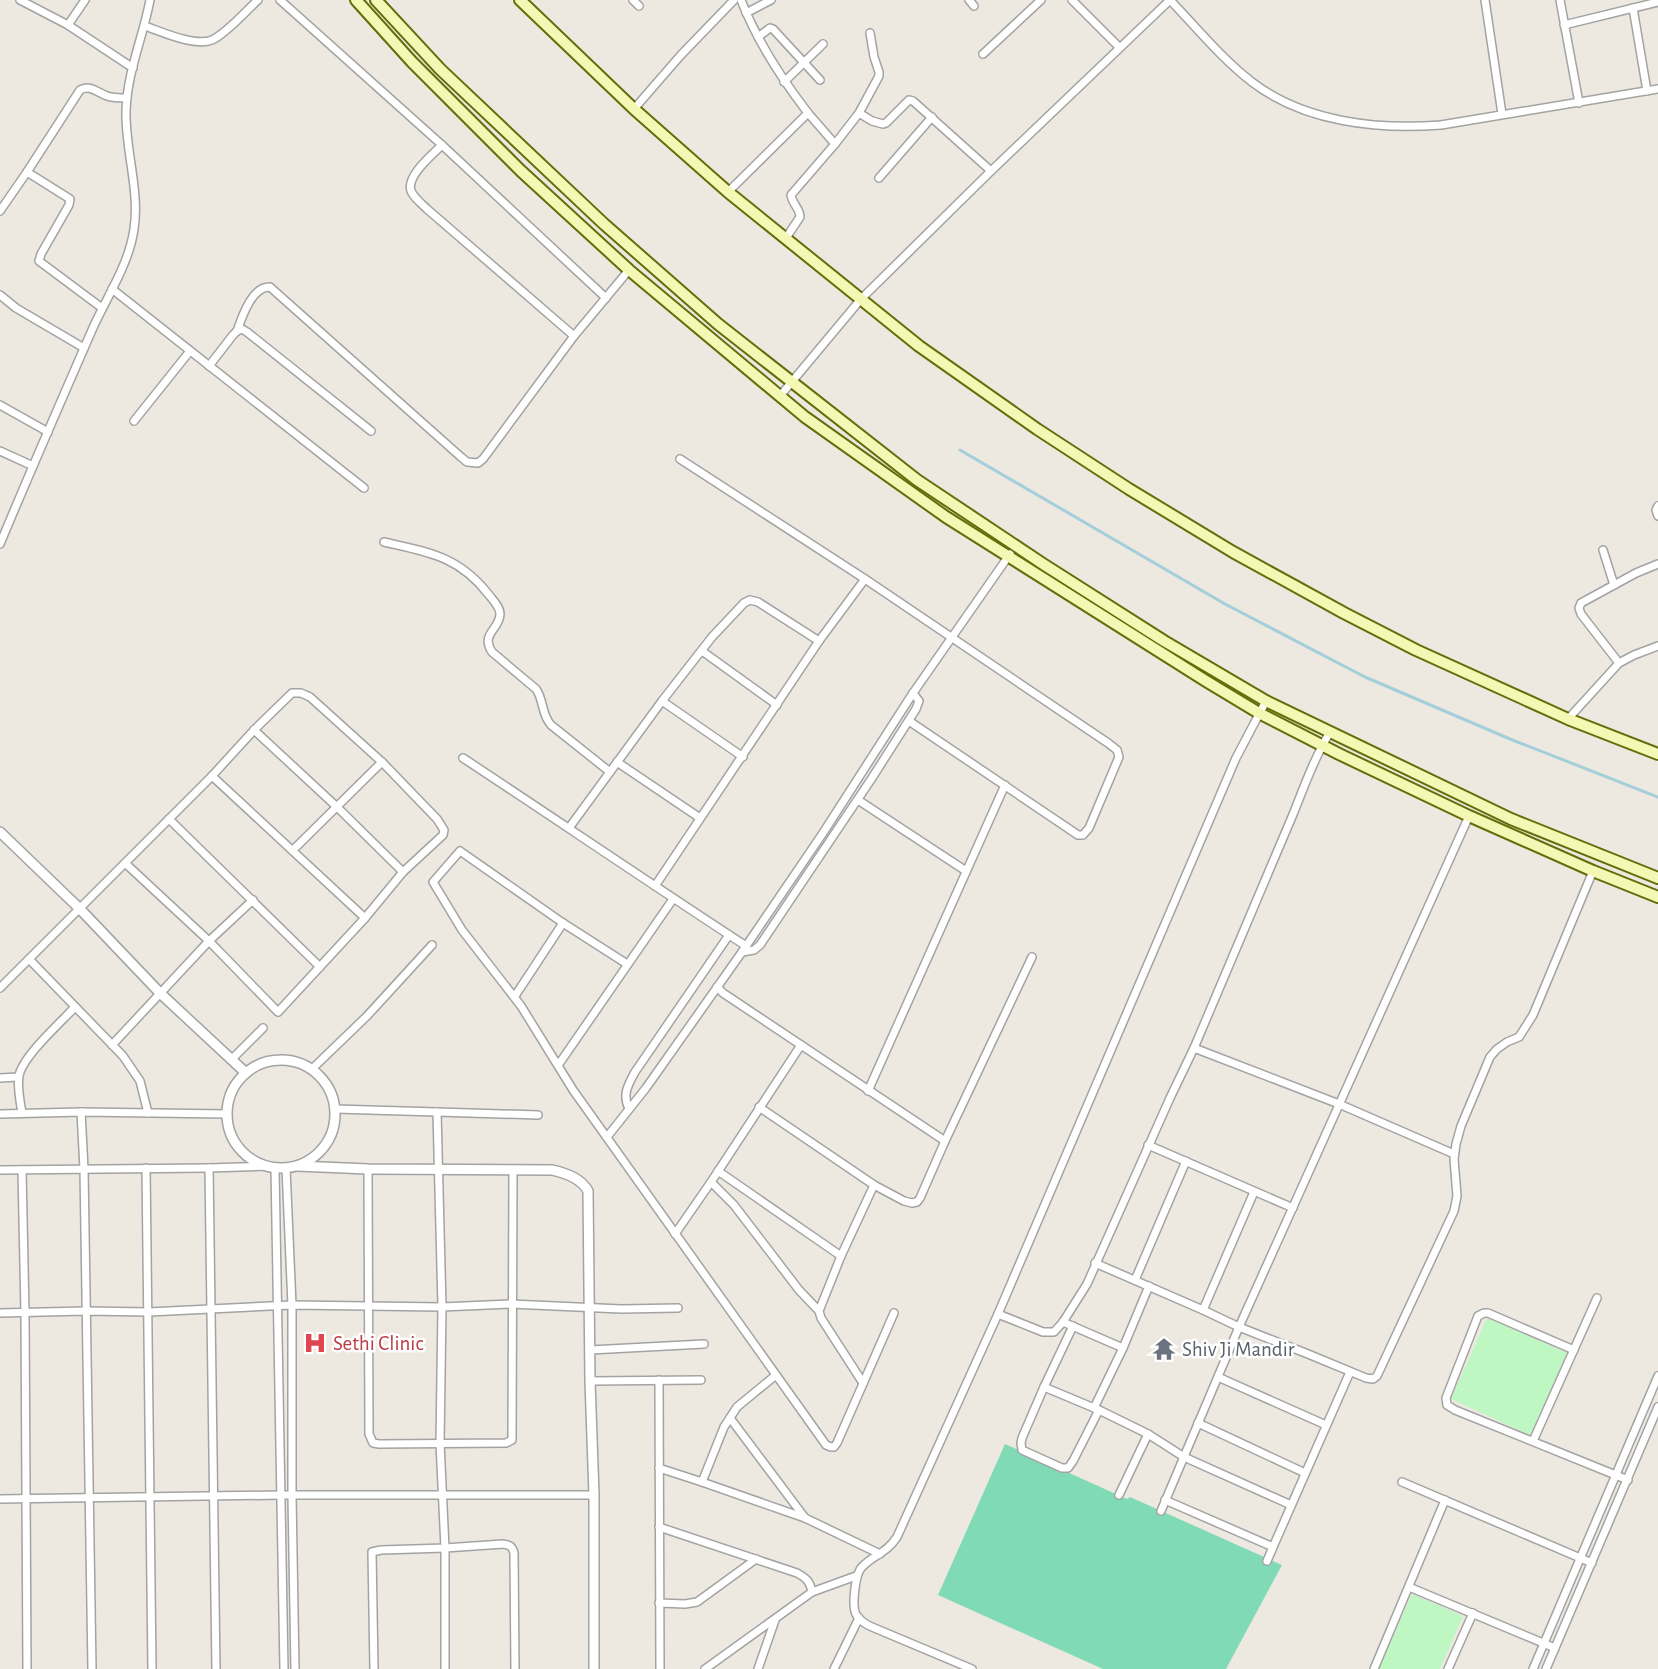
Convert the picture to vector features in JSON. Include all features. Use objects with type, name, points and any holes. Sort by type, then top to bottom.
[{"type":"main road","points":[[356,0],[412,62],[521,171],[629,270],[805,417],[946,517],[1259,713],[1469,816],[1658,897]]},
{"type":"main road","points":[[376,0],[440,69],[604,224],[718,324],[917,480],[1164,641],[1266,701],[1511,819],[1658,878]]},
{"type":"main road","points":[[520,0],[634,109],[728,192],[919,346],[1037,429],[1129,489],[1233,552],[1344,613],[1416,650],[1568,719],[1658,754]]},
{"type":"street","points":[[20,0],[68,25],[133,68]]},
{"type":"street","points":[[68,25],[85,0]]},
{"type":"street","points":[[1,541],[130,247],[135,213],[127,134],[127,98],[150,0]]},
{"type":"street","points":[[145,26],[194,41],[213,40],[258,0]]},
{"type":"street","points":[[280,0],[442,145],[606,298]]},
{"type":"street","points":[[633,0],[639,6]]},
{"type":"street","points":[[634,109],[680,56],[734,0]]},
{"type":"street","points":[[741,0],[770,60],[784,82],[835,144]]},
{"type":"street","points":[[746,13],[771,0]]},
{"type":"street","points":[[983,54],[1041,0]]},
{"type":"street","points":[[1072,0],[1119,47]]},
{"type":"street","points":[[780,396],[861,299],[1170,0],[1238,70],[1265,92],[1291,105],[1353,123],[1415,127],[1441,125],[1658,89]]},
{"type":"street","points":[[1485,0],[1502,114]]},
{"type":"street","points":[[1560,0],[1579,102]]},
{"type":"street","points":[[1564,25],[1658,2]]},
{"type":"street","points":[[1633,8],[1647,91]]},
{"type":"street","points":[[758,37],[770,28],[773,29],[820,80]]},
{"type":"street","points":[[786,238],[800,217],[791,195],[859,113],[879,76],[870,33]]},
{"type":"street","points":[[784,82],[823,44]]},
{"type":"street","points":[[0,211],[80,90],[84,87],[90,88],[110,97],[127,98]]},
{"type":"street","points":[[859,113],[872,121],[883,124],[909,100],[913,100],[991,171]]},
{"type":"street","points":[[728,192],[808,113]]},
{"type":"street","points":[[879,178],[932,117]]},
{"type":"street","points":[[442,145],[416,172],[411,181],[411,191],[417,200],[574,336]]},
{"type":"street","points":[[27,172],[70,199],[39,261],[102,308]]},
{"type":"street","points":[[209,366],[237,331],[245,310],[253,298],[260,289],[265,286],[270,287],[461,457],[472,463],[478,463],[574,336],[629,270]]},
{"type":"street","points":[[112,289],[364,488]]},
{"type":"street","points":[[0,295],[28,315],[84,348]]},
{"type":"street","points":[[237,331],[242,329],[247,332],[371,431]]},
{"type":"street","points":[[134,421],[190,351]]},
{"type":"street","points":[[0,405],[48,432]]},
{"type":"street","points":[[0,451],[33,466]]},
{"type":"street","points":[[680,459],[865,579],[1108,743],[1119,753],[1118,760],[1089,828],[1083,835],[1073,832],[909,721]]},
{"type":"street","points":[[1658,506],[1656,510],[1658,516]]},
{"type":"street","points":[[384,542],[445,558],[465,571],[486,591],[500,611],[500,618],[488,638],[492,652],[536,689],[540,694],[544,715],[551,725],[610,772]]},
{"type":"street","points":[[607,1137],[646,1088],[744,949],[913,693],[1016,546]]},
{"type":"street","points":[[1603,550],[1614,585]]},
{"type":"street","points":[[1619,663],[1581,614],[1581,603],[1658,564]]},
{"type":"street","points":[[655,886],[819,641],[865,579]]},
{"type":"street","points":[[568,828],[662,701],[712,637],[740,606],[750,600],[758,602],[819,641]]},
{"type":"street","points":[[1568,719],[1619,663],[1658,646]]},
{"type":"street","points":[[702,651],[777,705]]},
{"type":"street","points":[[0,988],[29,960],[125,863],[170,819],[292,693],[301,693],[310,697],[382,762],[444,830],[443,835],[403,872],[365,918],[278,1012],[209,941],[125,863]]},
{"type":"street","points":[[463,758],[729,935],[744,949],[754,950],[760,945],[909,721],[919,701],[913,693]]},
{"type":"street","points":[[662,701],[743,757]]},
{"type":"street","points":[[705,1669],[812,1592],[856,1576],[864,1565],[887,1550],[897,1537],[998,1314],[1236,758],[1266,701]]},
{"type":"street","points":[[254,730],[403,872]]},
{"type":"street","points":[[998,1314],[1048,1333],[1054,1332],[1087,1284],[1148,1145],[1194,1048],[1322,745],[1330,732]]},
{"type":"street","points":[[293,850],[382,762]]},
{"type":"street","points":[[617,762],[700,818]]},
{"type":"street","points":[[212,776],[365,918]]},
{"type":"street","points":[[868,1090],[1005,785]]},
{"type":"street","points":[[858,800],[966,871]]},
{"type":"street","points":[[1161,1511],[1239,1327],[1469,816]]},
{"type":"street","points":[[170,819],[320,967]]},
{"type":"street","points":[[0,832],[80,909],[160,993],[246,1073]]},
{"type":"street","points":[[627,964],[563,923],[460,851],[433,882],[462,930],[514,996],[559,1064],[573,1090],[826,1445],[831,1447],[837,1443],[894,1313]]},
{"type":"street","points":[[1095,1263],[1239,1327],[1350,1372],[1366,1378],[1373,1379],[1377,1376],[1454,1211],[1457,1196],[1454,1154],[1461,1126],[1490,1057],[1502,1046],[1518,1037],[1533,1015],[1593,871]]},
{"type":"street","points":[[559,1064],[673,899]]},
{"type":"street","points":[[112,1045],[209,941],[253,900]]},
{"type":"street","points":[[514,996],[563,923]]},
{"type":"street","points":[[629,1108],[626,1102],[626,1092],[631,1078],[729,935]]},
{"type":"street","points":[[312,1070],[367,1016],[432,945]]},
{"type":"street","points":[[759,1107],[874,1185],[904,1201],[917,1202],[1032,957]]},
{"type":"street","points":[[29,960],[123,1056],[140,1082],[148,1113]]},
{"type":"street","points":[[717,987],[801,1046],[945,1141]]},
{"type":"street","points":[[22,1113],[18,1077],[21,1068],[75,1007]]},
{"type":"street","points":[[231,1060],[263,1028]]},
{"type":"street","points":[[675,1234],[801,1046]]},
{"type":"street","points":[[1194,1048],[1340,1104],[1454,1154]]},
{"type":"street","points":[[271,1167],[258,1164],[245,1155],[235,1143],[229,1130],[227,1114],[229,1099],[235,1085],[246,1073],[260,1065],[277,1060],[294,1062],[312,1070],[322,1079],[331,1093],[335,1108],[334,1127],[327,1144],[314,1158],[297,1166]]},
{"type":"street","points":[[0,1078],[18,1077]]},
{"type":"street","points":[[335,1108],[538,1115]]},
{"type":"street","points":[[81,1112],[84,1169],[92,1669]]},
{"type":"street","points":[[0,1114],[81,1112],[227,1114]]},
{"type":"street","points":[[437,1112],[442,1306],[440,1443],[445,1548],[445,1669]]},
{"type":"street","points":[[1148,1145],[1293,1209]]},
{"type":"street","points":[[1135,1280],[1186,1161]]},
{"type":"street","points":[[0,1170],[286,1168],[297,1166],[368,1169],[552,1170],[575,1178],[585,1186],[588,1191],[588,1307],[594,1496],[594,1669]]},
{"type":"street","points":[[271,1167],[279,1305],[284,1669]]},
{"type":"street","points":[[146,1168],[152,1669]]},
{"type":"street","points":[[209,1168],[216,1669]]},
{"type":"street","points":[[286,1168],[292,1305],[295,1669]]},
{"type":"street","points":[[368,1169],[369,1434],[371,1440],[378,1444],[506,1443],[512,1440],[513,1170]]},
{"type":"street","points":[[22,1170],[27,1669]]},
{"type":"street","points":[[718,1171],[841,1256]]},
{"type":"street","points":[[711,1182],[734,1205],[799,1290],[819,1311]]},
{"type":"street","points":[[863,1383],[820,1318],[819,1311],[841,1256],[874,1185]]},
{"type":"street","points":[[1203,1310],[1254,1192]]},
{"type":"street","points":[[1073,1326],[1022,1437],[1021,1446],[1025,1452],[1062,1468],[1068,1468],[1073,1461],[1149,1286]]},
{"type":"street","points":[[1533,1441],[1597,1298]]},
{"type":"street","points":[[0,1313],[149,1311],[279,1305],[512,1304],[678,1308]]},
{"type":"street","points":[[1574,1350],[1484,1312],[1478,1316],[1446,1398],[1447,1405],[1628,1480]]},
{"type":"street","points":[[1063,1322],[1123,1348]]},
{"type":"street","points":[[590,1350],[704,1344]]},
{"type":"street","points":[[1267,1561],[1350,1372]]},
{"type":"street","points":[[702,1482],[724,1427],[737,1407],[776,1375]]},
{"type":"street","points":[[1533,1669],[1658,1376]]},
{"type":"street","points":[[1218,1377],[1326,1425]]},
{"type":"street","points":[[659,1380],[660,1669]]},
{"type":"street","points":[[590,1381],[701,1380]]},
{"type":"street","points":[[1044,1387],[1148,1434],[1184,1457],[1291,1505]]},
{"type":"street","points":[[1546,1669],[1658,1407]]},
{"type":"street","points":[[730,1418],[805,1518]]},
{"type":"street","points":[[1198,1423],[1305,1473]]},
{"type":"street","points":[[1119,1495],[1148,1434]]},
{"type":"street","points":[[658,1468],[805,1518],[880,1554]]},
{"type":"street","points":[[1402,1482],[1592,1563]]},
{"type":"street","points":[[0,1499],[594,1496]]},
{"type":"street","points":[[1165,1500],[1273,1547]]},
{"type":"street","points":[[1374,1669],[1445,1500]]},
{"type":"street","points":[[659,1527],[797,1573],[811,1583],[812,1592]]},
{"type":"street","points":[[374,1669],[372,1552],[503,1544],[513,1548],[515,1669]]},
{"type":"street","points":[[659,1603],[697,1602],[756,1559]]},
{"type":"street","points":[[856,1576],[855,1614],[859,1618],[872,1627],[972,1669]]},
{"type":"street","points":[[1409,1587],[1555,1648]]},
{"type":"street","points":[[1448,1669],[1473,1613]]},
{"type":"street","points":[[834,1669],[859,1618]]},
{"type":"street","points":[[758,1669],[775,1619]]},
{"type":"green space","points":[[1487,1318],[1567,1353],[1530,1435],[1451,1399]]},
{"type":"green space","points":[[1005,1444],[1282,1565],[1226,1669],[1103,1669],[938,1595]]},
{"type":"green space","points":[[1412,1594],[1463,1616],[1440,1669],[1379,1669]]},
{"type":"waterway","points":[[960,450],[1225,604],[1365,677],[1510,739],[1658,797]]},
{"type":"place","name":"Sethi Clinic","points":[[315,1343]]},
{"type":"place","name":"Shiv Ji Mandir","points":[[1164,1349]]}]
